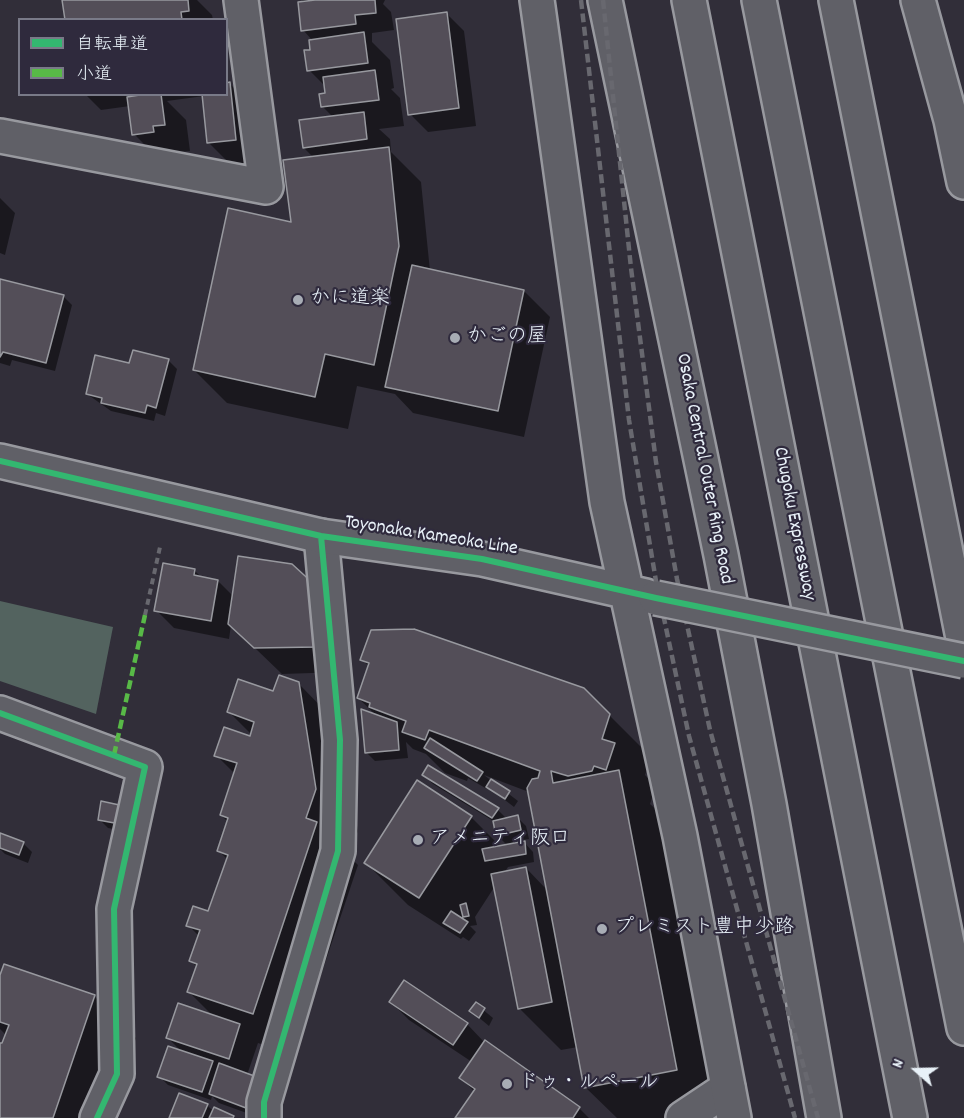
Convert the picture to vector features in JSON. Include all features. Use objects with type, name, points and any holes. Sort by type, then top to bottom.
[{"type":"main road","points":[[0,136],[266,187],[241,0]]},
{"type":"main road","points":[[537,0],[608,502],[642,595],[680,836],[731,1103],[683,1118]]},
{"type":"main road","name":"Osaka Central Outer Ring Road","points":[[605,0],[721,555],[769,804],[824,1118]]},
{"type":"main road","name":"Chugoku Expressway","points":[[689,0],[910,1118]]},
{"type":"main road","points":[[759,0],[964,1028]]},
{"type":"main road","points":[[836,0],[964,643]]},
{"type":"main road","points":[[918,0],[958,119],[964,182]]},
{"type":"main road","name":"Toyonaka Kameoka Line","points":[[0,461],[321,536],[482,559],[964,662]]},
{"type":"main road","points":[[264,1118],[264,1102],[338,851],[340,740],[321,536]]},
{"type":"main road","points":[[0,713],[145,766],[114,909],[117,1074],[97,1118]]},
{"type":"path","points":[[145,615],[159,547]]},
{"type":"shaded area","points":[[0,601],[113,627],[96,714],[0,681]]},
{"type":"building","points":[[62,0],[188,0],[189,11],[181,12],[182,18],[65,18]]},
{"type":"building","points":[[375,0],[376,13],[355,15],[356,24],[301,31],[298,2]]},
{"type":"building","points":[[447,12],[459,108],[408,115],[396,19]]},
{"type":"building","points":[[364,32],[368,63],[307,71],[304,50],[310,50],[309,40]]},
{"type":"building","points":[[375,70],[379,100],[321,107],[319,94],[325,93],[323,77]]},
{"type":"building","points":[[228,82],[230,82],[236,140],[207,143],[202,96],[228,96]]},
{"type":"building","points":[[161,96],[165,125],[153,126],[154,132],[132,135],[127,97]]},
{"type":"building","points":[[364,112],[367,139],[303,148],[299,120]]},
{"type":"building","name":"かに道楽","points":[[389,147],[399,246],[374,365],[325,354],[315,397],[193,370],[228,208],[291,222],[283,160]]},
{"type":"building","name":"かごの屋","points":[[412,265],[524,290],[498,411],[385,387]]},
{"type":"building","points":[[0,279],[64,295],[46,363],[3,352],[0,357]]},
{"type":"building","points":[[133,350],[169,359],[156,408],[147,405],[145,413],[101,403],[102,398],[86,394],[95,355],[129,363]]},
{"type":"building","points":[[238,556],[292,564],[316,586],[317,647],[254,648],[228,624]]},
{"type":"building","points":[[163,563],[195,569],[194,575],[218,580],[211,621],[154,611]]},
{"type":"building","name":"プレミスト豊中少路","points":[[414,629],[584,688],[610,714],[602,739],[615,743],[606,770],[594,766],[592,771],[568,776],[551,771],[553,783],[619,770],[677,1070],[584,1088],[527,788],[532,779],[538,778],[540,771],[429,730],[425,740],[402,732],[406,721],[369,707],[370,703],[357,698],[369,663],[360,660],[371,630]]},
{"type":"building","points":[[279,675],[299,682],[316,789],[306,818],[317,822],[253,1014],[187,992],[197,964],[189,961],[200,930],[186,926],[193,906],[208,911],[228,855],[217,851],[228,818],[220,815],[237,763],[214,756],[224,727],[250,736],[254,722],[227,712],[238,679],[273,691]]},
{"type":"building","points":[[361,709],[397,722],[399,750],[365,753]]},
{"type":"building","points":[[430,738],[483,772],[477,781],[424,748]]},
{"type":"building","points":[[428,765],[499,808],[492,818],[422,775]]},
{"type":"building","points":[[491,779],[510,791],[505,799],[486,787]]},
{"type":"building","name":"アメニティ阪口","points":[[417,780],[472,816],[419,898],[364,863]]},
{"type":"building","points":[[101,801],[124,806],[120,824],[98,820]]},
{"type":"building","points":[[518,815],[521,830],[496,836],[493,821]]},
{"type":"building","points":[[0,833],[24,842],[19,855],[0,848]]},
{"type":"building","points":[[525,841],[526,854],[485,861],[482,849]]},
{"type":"building","points":[[526,867],[552,1002],[518,1009],[491,874]]},
{"type":"building","points":[[466,903],[469,916],[463,917],[460,905]]},
{"type":"building","points":[[451,911],[468,922],[460,933],[443,923]]},
{"type":"building","points":[[4,964],[95,995],[53,1118],[0,1118],[0,1043],[9,1025],[0,1022],[0,975]]},
{"type":"building","points":[[404,980],[468,1023],[453,1045],[389,1002]]},
{"type":"building","points":[[476,1002],[485,1008],[479,1018],[469,1011]]},
{"type":"building","points":[[178,1003],[240,1024],[229,1059],[166,1038]]},
{"type":"building","name":"ドゥ・ルペール","points":[[485,1040],[580,1107],[573,1118],[455,1118],[475,1089],[459,1078]]},
{"type":"building","points":[[168,1046],[213,1061],[202,1092],[157,1077]]},
{"type":"building","points":[[219,1063],[257,1077],[246,1108],[209,1094]]},
{"type":"building","points":[[179,1093],[208,1104],[202,1118],[169,1118]]},
{"type":"building","points":[[214,1107],[234,1116],[233,1118],[209,1118]]},
{"type":"railway","points":[[581,0],[629,420],[656,581],[689,736],[795,1118]]},
{"type":"railway","points":[[603,0],[631,268],[656,462],[677,579],[710,730],[818,1118]]},
{"type":"marked path","points":[[114,755],[145,615]]},
{"type":"cycle path","points":[[0,461],[321,536],[482,559],[656,598],[964,661]]},
{"type":"cycle path","points":[[264,1118],[264,1102],[338,851],[340,740],[321,536]]},
{"type":"cycle path","points":[[0,713],[145,767],[114,909],[117,1074],[97,1118]]},
{"type":"place","name":"かに道楽","points":[[298,300]]},
{"type":"place","name":"かごの屋","points":[[455,338]]},
{"type":"place","name":"アメニティ阪口","points":[[418,840]]},
{"type":"place","name":"プレミスト豊中少路","points":[[602,929]]},
{"type":"place","name":"ドゥ・ルペール","points":[[507,1084]]}]
